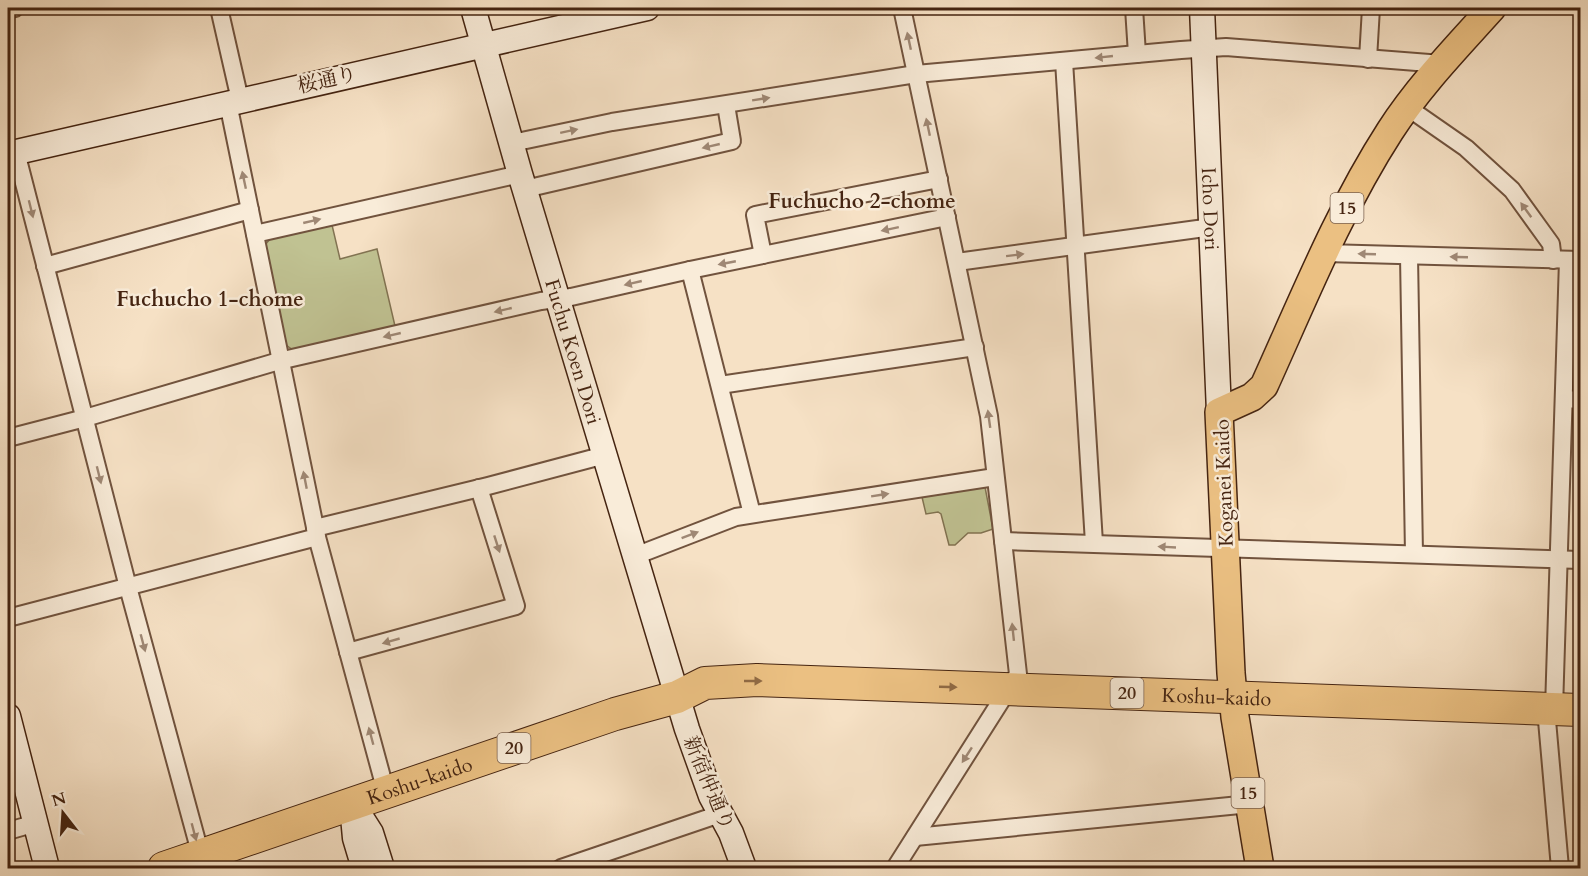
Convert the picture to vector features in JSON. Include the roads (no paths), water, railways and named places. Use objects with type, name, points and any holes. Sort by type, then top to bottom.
[{"type":"highway","name":"Koshu-kaido","points":[[164,868],[615,714],[677,697],[705,682],[740,681],[1004,699],[1557,714],[1581,727]]},
{"type":"main road","name":"Koganei Kaido","points":[[1260,868],[1234,707],[1219,412],[1252,397],[1264,386],[1358,185],[1391,130],[1442,64],[1492,8]]},
{"type":"street","points":[[8,9],[15,8]]},
{"type":"street","points":[[219,8],[250,210],[279,361],[316,532],[386,792]]},
{"type":"street","name":"Fuchu Koen Dori","points":[[473,8],[522,181],[677,697]]},
{"type":"street","name":"桜通り","points":[[12,153],[647,8]]},
{"type":"street","points":[[896,868],[1018,674],[989,416],[902,8]]},
{"type":"street","points":[[1134,8],[1137,54]]},
{"type":"street","name":"Icho Dori","points":[[1202,8],[1219,412]]},
{"type":"street","points":[[1368,59],[1371,8]]},
{"type":"street","points":[[512,143],[612,122],[916,74],[1204,48],[1226,47],[1442,64]]},
{"type":"street","points":[[1064,61],[1094,543]]},
{"type":"street","points":[[255,234],[732,141],[726,105]]},
{"type":"street","points":[[1407,107],[1466,148],[1512,190],[1551,244],[1567,260],[1572,400],[1559,559],[1557,714],[1560,868]]},
{"type":"street","points":[[12,153],[45,266],[128,587],[201,856]]},
{"type":"street","points":[[763,255],[755,215],[939,179]]},
{"type":"street","points":[[45,266],[250,210]]},
{"type":"street","points":[[8,438],[85,418],[279,361],[518,306],[947,217]]},
{"type":"street","points":[[957,262],[1212,227]]},
{"type":"street","points":[[1325,253],[1567,260]]},
{"type":"street","points":[[1409,256],[1414,554]]},
{"type":"street","points":[[690,270],[752,514]]},
{"type":"street","points":[[720,385],[975,347]]},
{"type":"street","points":[[8,618],[128,587],[316,532],[605,455]]},
{"type":"street","points":[[635,555],[736,517],[995,477]]},
{"type":"street","points":[[348,652],[516,606],[479,488]]},
{"type":"street","points":[[1003,541],[1581,560]]},
{"type":"street","name":"新宿仲通り","points":[[677,697],[711,796],[731,833],[744,868]]},
{"type":"street","points":[[8,716],[47,868]]},
{"type":"street","points":[[352,803],[355,838],[364,868]]},
{"type":"street","points":[[352,803],[371,833],[382,868]]},
{"type":"street","points":[[915,837],[1250,804]]},
{"type":"street","points":[[561,868],[720,814]]},
{"type":"street","points":[[8,831],[36,823]]},
{"type":"district","name":"Fuchucho 2-chome","points":[[862,201]]},
{"type":"district","name":"Fuchucho 1-chome","points":[[210,299]]}]
